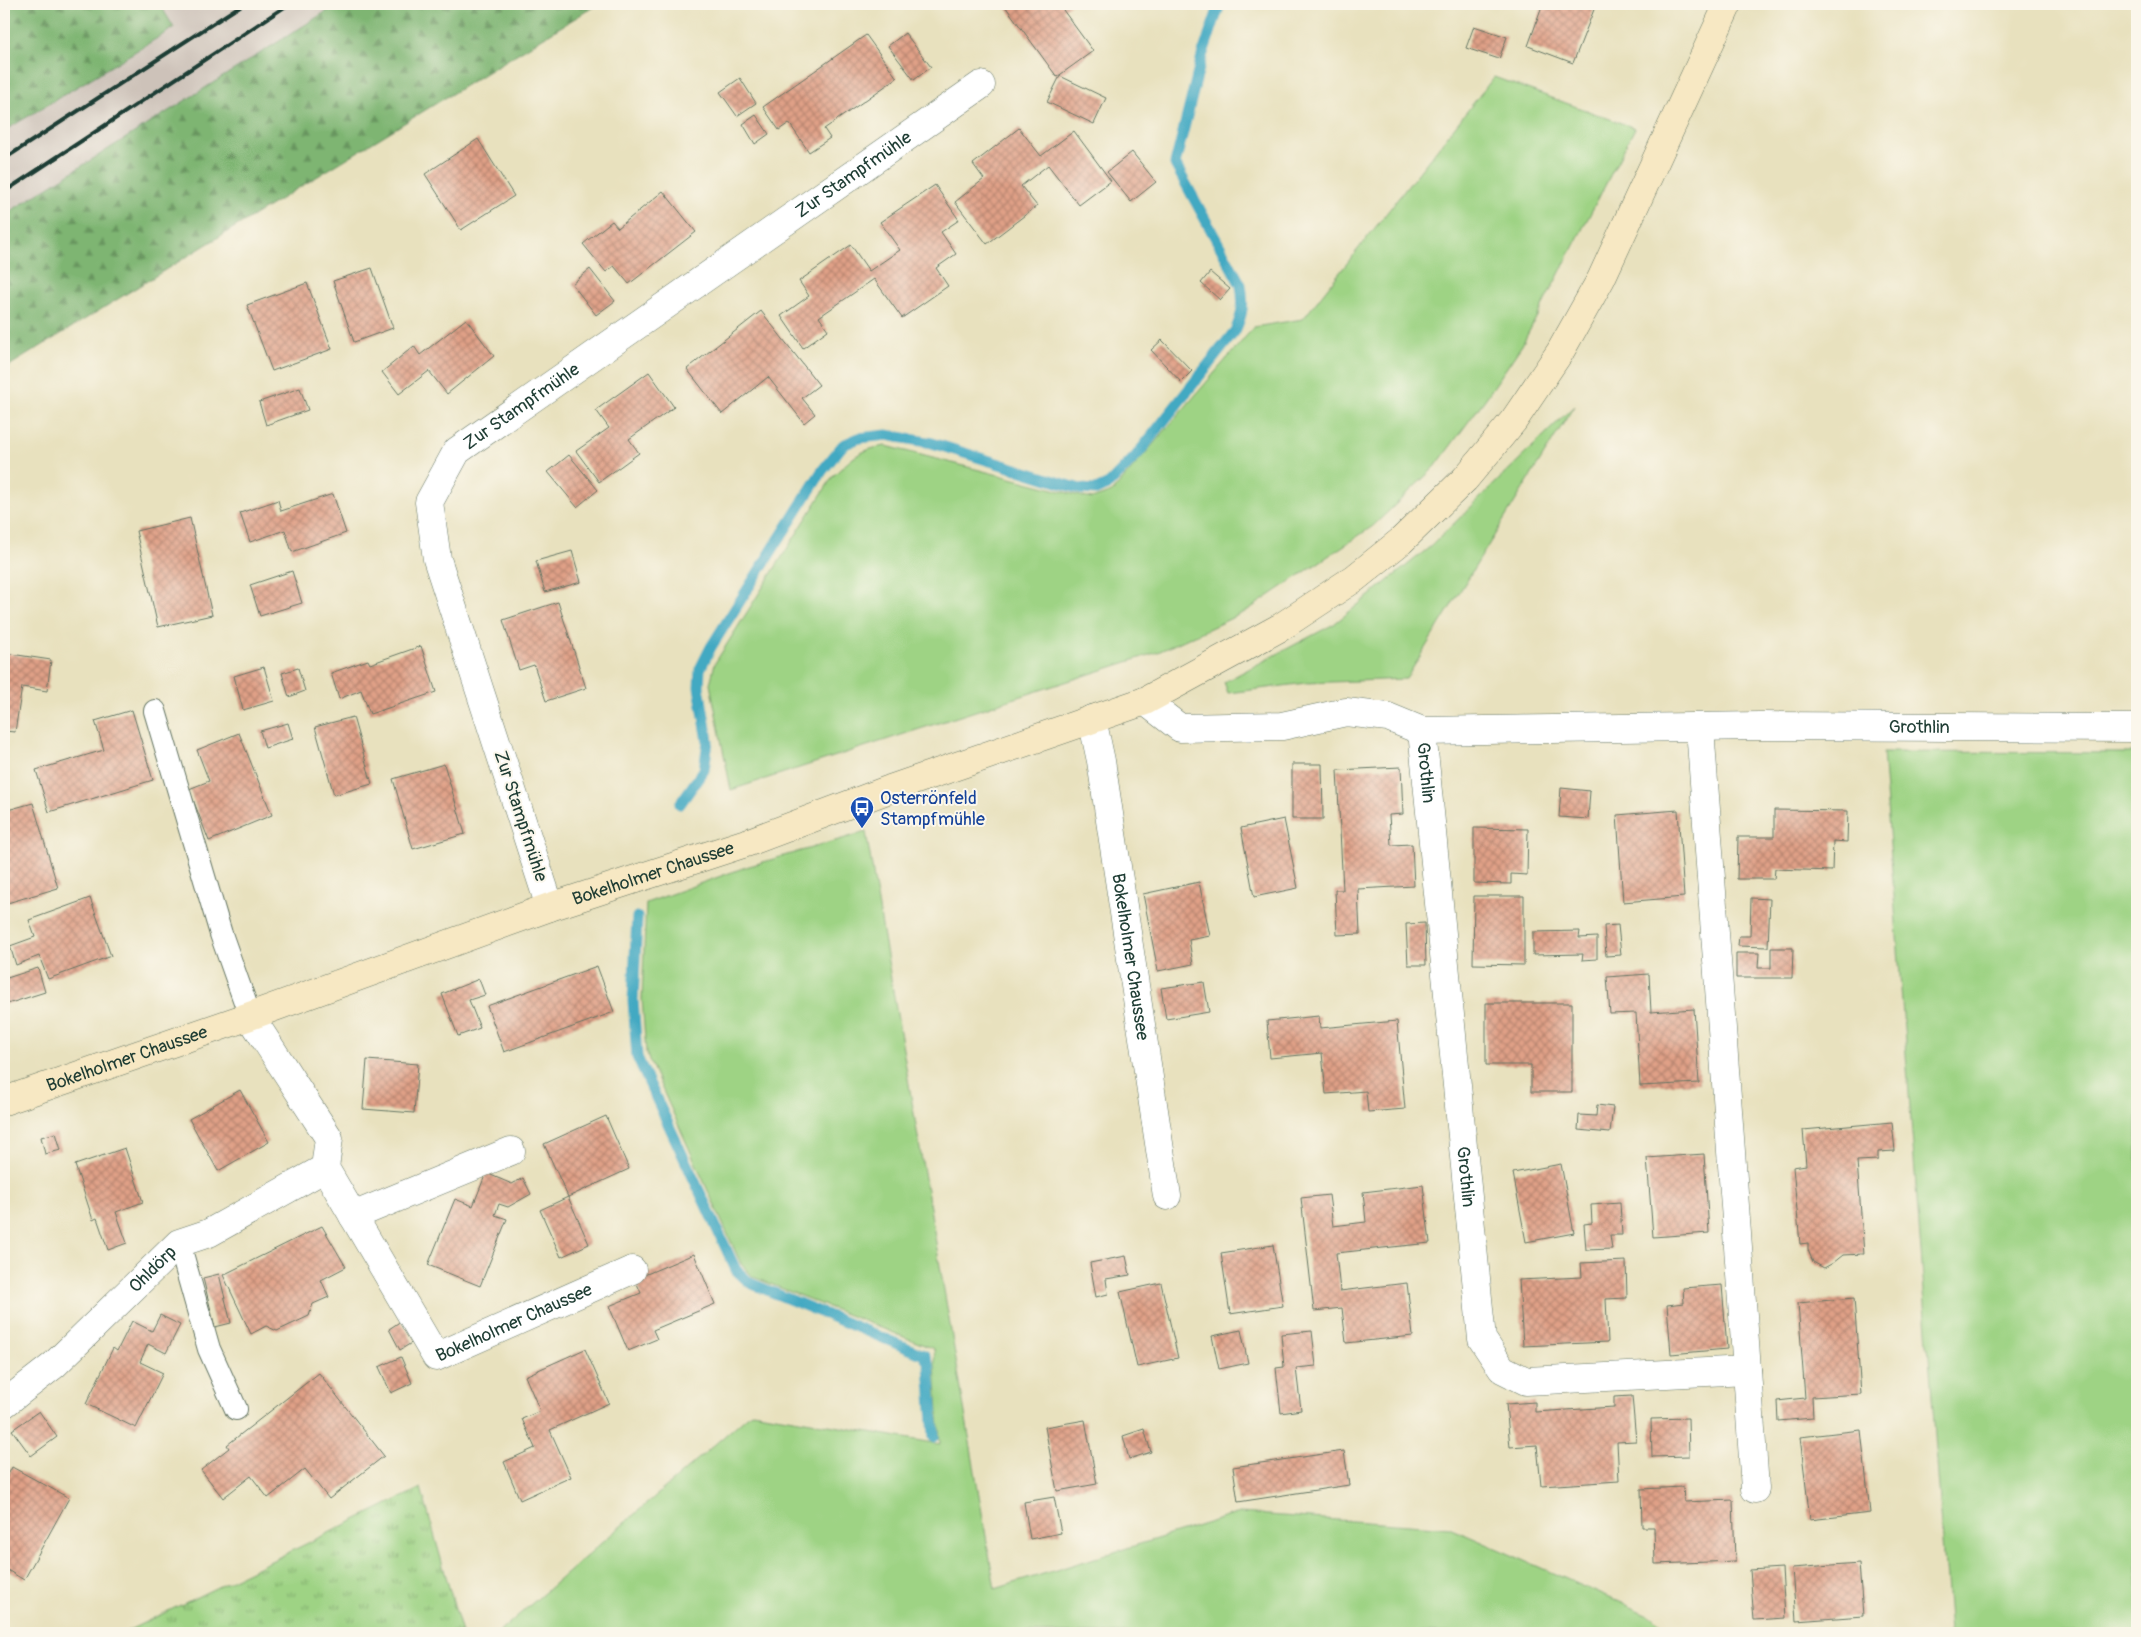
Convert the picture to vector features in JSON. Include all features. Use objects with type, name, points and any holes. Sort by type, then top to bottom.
[{"type":"main road","name":"Bokelholmer Chaussee","points":[[4,1101],[250,1016],[550,907],[749,842],[890,789],[1145,701],[1281,627],[1355,578],[1401,541],[1465,479],[1514,420],[1550,367],[1601,279],[1728,4]]},
{"type":"street","name":"Zur Stampfmühle","points":[[550,907],[438,559],[429,502],[457,451],[982,85]]},
{"type":"street","name":"Grothlin","points":[[1145,701],[1180,728],[1282,726],[1346,712],[1388,718],[1422,731],[1760,726],[2137,728]]},
{"type":"street","name":"Bokelholmer Chaussee","points":[[1092,719],[1101,760],[1166,1196]]},
{"type":"street","points":[[1700,728],[1755,1489]]},
{"type":"street","name":"Grothlin","points":[[1422,731],[1482,1339],[1502,1369],[1526,1381],[1747,1370]]},
{"type":"street","points":[[250,1016],[329,1138],[325,1168]]},
{"type":"street","points":[[353,1216],[511,1151]]},
{"type":"street","name":"Bokelholmer Chaussee","points":[[325,1168],[436,1357],[632,1270]]},
{"type":"street","name":"Ohldörp","points":[[4,1404],[54,1366],[179,1243],[209,1233],[325,1168]]},
{"type":"lane","points":[[155,711],[221,934],[250,1016]]},
{"type":"lane","points":[[179,1243],[209,1349],[236,1409]]},
{"type":"shaded area","points":[[160,4],[338,4],[4,215],[4,129],[170,22]]},
{"type":"green space","points":[[4,4],[160,4],[174,28],[4,131]]},
{"type":"green space","points":[[338,4],[598,4],[4,369],[4,215]]},
{"type":"green space","points":[[1494,77],[1635,128],[1522,345],[1435,467],[1373,526],[1245,612],[1158,652],[731,790],[710,684],[715,663],[833,476],[851,459],[869,449],[886,446],[1092,499],[1112,492],[1254,327],[1303,319]]},
{"type":"green space","points":[[1574,406],[1406,679],[1306,683],[1228,693],[1224,682],[1334,624],[1431,546]]},
{"type":"green space","points":[[1883,752],[2137,753],[2137,1633],[1950,1633]]},
{"type":"green space","points":[[866,832],[995,1589],[1240,1513],[1450,1528],[1653,1617],[1669,1633],[498,1633],[752,1412],[940,1444],[934,1349],[753,1277],[741,1264],[646,1053],[642,999],[646,903],[746,867]]},
{"type":"green space","points":[[421,1488],[462,1633],[123,1633]]},
{"type":"building","points":[[1008,4],[1071,4],[1063,10],[1093,51],[1057,77],[1005,6]]},
{"type":"building","points":[[1543,4],[1586,4],[1595,7],[1573,63],[1528,46]]},
{"type":"building","points":[[1474,26],[1507,37],[1499,59],[1466,48]]},
{"type":"building","points":[[905,33],[931,67],[914,80],[888,46]]},
{"type":"building","points":[[866,35],[897,78],[824,129],[830,138],[809,152],[789,123],[779,130],[763,107]]},
{"type":"building","points":[[1060,76],[1106,98],[1094,124],[1047,102]]},
{"type":"building","points":[[740,78],[756,103],[737,116],[720,92]]},
{"type":"building","points":[[756,115],[769,134],[755,144],[743,124]]},
{"type":"building","points":[[1019,128],[1041,156],[1074,131],[1111,181],[1079,205],[1048,165],[1021,186],[1037,206],[987,244],[955,202],[984,179],[973,164]]},
{"type":"building","points":[[478,139],[514,196],[461,230],[425,174]]},
{"type":"building","points":[[1132,152],[1156,182],[1131,202],[1107,172]]},
{"type":"building","points":[[935,185],[959,220],[941,232],[956,254],[936,268],[948,286],[902,318],[874,279],[819,317],[828,330],[803,348],[781,316],[809,296],[799,281],[851,245],[869,271],[900,250],[880,222]]},
{"type":"building","points":[[663,191],[696,232],[629,284],[614,266],[606,272],[583,244],[612,221],[618,228]]},
{"type":"building","points":[[372,268],[393,328],[354,342],[333,281]]},
{"type":"building","points":[[590,269],[615,301],[596,315],[572,284]]},
{"type":"building","points":[[1210,272],[1230,289],[1220,300],[1201,283]]},
{"type":"building","points":[[307,283],[332,349],[272,371],[247,305]]},
{"type":"building","points":[[761,311],[819,385],[802,398],[815,414],[804,423],[768,377],[722,414],[687,369]]},
{"type":"building","points":[[466,319],[494,356],[447,394],[429,371],[399,394],[382,372],[414,346],[420,355]]},
{"type":"building","points":[[1162,340],[1192,371],[1181,382],[1151,350]]},
{"type":"building","points":[[649,372],[674,407],[629,439],[639,453],[599,482],[576,451],[609,428],[596,410]]},
{"type":"building","points":[[300,388],[308,410],[266,425],[259,402]]},
{"type":"building","points":[[569,455],[598,490],[577,507],[548,472]]},
{"type":"building","points":[[333,494],[346,533],[292,552],[285,530],[250,542],[240,513],[278,500],[281,511]]},
{"type":"building","points":[[190,518],[212,615],[158,627],[136,531]]},
{"type":"building","points":[[572,551],[581,582],[545,592],[536,561]]},
{"type":"building","points":[[292,571],[302,603],[260,616],[250,585]]},
{"type":"building","points":[[558,602],[586,688],[546,701],[534,665],[519,670],[503,620]]},
{"type":"building","points":[[421,646],[436,692],[370,714],[361,690],[339,699],[331,673],[368,660],[370,664]]},
{"type":"building","points":[[4,653],[51,660],[47,691],[22,687],[15,732],[4,731]]},
{"type":"building","points":[[264,667],[274,701],[243,710],[234,676]]},
{"type":"building","points":[[298,668],[305,691],[289,697],[282,673]]},
{"type":"building","points":[[132,710],[153,780],[49,812],[36,770],[104,750],[95,721]]},
{"type":"building","points":[[353,717],[372,784],[334,795],[315,727]]},
{"type":"building","points":[[288,723],[293,739],[265,748],[260,731]]},
{"type":"building","points":[[239,733],[272,815],[209,841],[189,789],[209,781],[197,750]]},
{"type":"building","points":[[444,764],[465,834],[413,849],[393,779]]},
{"type":"building","points":[[1292,764],[1322,764],[1323,819],[1292,819]]},
{"type":"building","points":[[1401,767],[1403,814],[1389,815],[1391,845],[1412,844],[1414,886],[1358,889],[1360,934],[1337,935],[1335,890],[1343,890],[1337,770]]},
{"type":"building","points":[[1561,788],[1590,791],[1588,819],[1559,817]]},
{"type":"building","points":[[33,803],[58,888],[4,904],[4,811]]},
{"type":"building","points":[[1678,810],[1684,897],[1623,902],[1617,815]]},
{"type":"building","points":[[1774,810],[1848,811],[1847,842],[1833,841],[1832,871],[1775,869],[1774,879],[1737,879],[1738,837],[1774,837]]},
{"type":"building","points":[[1284,819],[1298,888],[1254,897],[1241,828]]},
{"type":"building","points":[[1474,828],[1528,829],[1527,875],[1511,874],[1511,884],[1474,883]]},
{"type":"building","points":[[1199,882],[1210,936],[1189,940],[1193,964],[1158,971],[1143,894]]},
{"type":"building","points":[[1474,896],[1524,896],[1524,965],[1473,964]]},
{"type":"building","points":[[90,898],[111,956],[48,979],[39,956],[16,965],[10,946],[35,937],[29,920]]},
{"type":"building","points":[[1751,898],[1770,899],[1768,947],[1738,946],[1739,936],[1750,936]]},
{"type":"building","points":[[1425,923],[1426,965],[1408,965],[1406,924]]},
{"type":"building","points":[[1618,925],[1621,955],[1606,956],[1604,926]]},
{"type":"building","points":[[1580,931],[1579,938],[1597,937],[1597,959],[1582,960],[1583,954],[1533,955],[1533,932]]},
{"type":"building","points":[[1771,948],[1793,948],[1792,978],[1736,978],[1736,953],[1759,953],[1758,968],[1771,968]]},
{"type":"building","points":[[597,966],[614,1012],[504,1052],[487,1006]]},
{"type":"building","points":[[38,968],[45,992],[4,1005],[4,979]]},
{"type":"building","points":[[1649,974],[1651,1012],[1694,1009],[1699,1083],[1640,1086],[1636,1013],[1610,1014],[1607,977]]},
{"type":"building","points":[[479,979],[485,995],[469,1000],[480,1028],[458,1036],[442,994]]},
{"type":"building","points":[[1204,982],[1209,1012],[1166,1019],[1161,988]]},
{"type":"building","points":[[1486,1003],[1572,1003],[1572,1092],[1531,1092],[1531,1065],[1486,1065]]},
{"type":"building","points":[[1319,1016],[1320,1028],[1397,1021],[1405,1109],[1368,1112],[1366,1091],[1326,1094],[1322,1053],[1270,1058],[1267,1021]]},
{"type":"building","points":[[367,1060],[418,1064],[414,1113],[363,1109]]},
{"type":"building","points":[[240,1090],[269,1142],[218,1171],[189,1119]]},
{"type":"building","points":[[1597,1105],[1613,1107],[1610,1133],[1578,1130],[1579,1115],[1596,1116]]},
{"type":"building","points":[[606,1116],[629,1169],[568,1197],[544,1144]]},
{"type":"building","points":[[1892,1122],[1895,1151],[1878,1152],[1878,1160],[1857,1161],[1864,1254],[1843,1255],[1824,1268],[1813,1262],[1808,1250],[1808,1243],[1800,1244],[1793,1167],[1806,1165],[1803,1130]]},
{"type":"building","points":[[56,1133],[61,1150],[45,1154],[41,1137]]},
{"type":"building","points":[[125,1148],[143,1202],[116,1212],[127,1243],[108,1250],[97,1218],[93,1220],[75,1165]]},
{"type":"building","points":[[1704,1154],[1709,1233],[1653,1237],[1647,1158]]},
{"type":"building","points":[[1561,1164],[1574,1233],[1526,1242],[1513,1173]]},
{"type":"building","points":[[486,1173],[512,1184],[523,1178],[531,1194],[508,1207],[499,1204],[495,1215],[507,1219],[480,1286],[428,1265],[455,1199],[473,1206]]},
{"type":"building","points":[[1423,1185],[1430,1243],[1336,1253],[1340,1291],[1407,1283],[1413,1336],[1346,1343],[1342,1308],[1314,1311],[1301,1198],[1329,1195],[1333,1226],[1366,1222],[1363,1192]]},
{"type":"building","points":[[568,1197],[589,1244],[561,1257],[540,1210]]},
{"type":"building","points":[[1620,1203],[1622,1235],[1610,1235],[1612,1249],[1586,1250],[1584,1224],[1592,1223],[1591,1205]]},
{"type":"building","points":[[322,1226],[346,1267],[321,1280],[329,1297],[313,1304],[309,1316],[277,1331],[266,1326],[251,1334],[223,1275]]},
{"type":"building","points":[[1273,1245],[1283,1306],[1230,1314],[1221,1253]]},
{"type":"building","points":[[694,1254],[715,1304],[653,1330],[657,1339],[628,1351],[609,1306],[641,1293],[635,1279]]},
{"type":"building","points":[[1126,1256],[1130,1275],[1106,1279],[1108,1294],[1096,1297],[1090,1263]]},
{"type":"building","points":[[1626,1261],[1627,1298],[1606,1299],[1608,1342],[1523,1346],[1519,1280],[1582,1277],[1581,1263]]},
{"type":"building","points":[[219,1274],[231,1323],[215,1327],[203,1278]]},
{"type":"building","points":[[1161,1283],[1178,1358],[1137,1367],[1120,1292]]},
{"type":"building","points":[[1722,1285],[1727,1349],[1671,1354],[1667,1305],[1684,1303],[1683,1288]]},
{"type":"building","points":[[1854,1298],[1861,1394],[1812,1397],[1813,1418],[1778,1421],[1777,1401],[1805,1398],[1798,1303]]},
{"type":"building","points":[[160,1315],[180,1325],[166,1353],[148,1344],[140,1362],[163,1373],[136,1428],[86,1404],[113,1348],[117,1351],[132,1321],[152,1331]]},
{"type":"building","points":[[401,1321],[413,1342],[400,1350],[389,1329]]},
{"type":"building","points":[[1241,1330],[1248,1363],[1219,1369],[1212,1336]]},
{"type":"building","points":[[1312,1331],[1316,1366],[1296,1368],[1301,1410],[1281,1413],[1276,1368],[1284,1367],[1281,1334]]},
{"type":"building","points":[[585,1349],[609,1403],[550,1430],[571,1477],[520,1500],[504,1462],[535,1448],[522,1419],[540,1411],[525,1376]]},
{"type":"building","points":[[401,1357],[412,1383],[391,1393],[379,1367]]},
{"type":"building","points":[[319,1373],[384,1456],[329,1499],[305,1469],[268,1498],[251,1476],[223,1498],[201,1470],[229,1448],[227,1445]]},
{"type":"building","points":[[1632,1396],[1636,1441],[1617,1442],[1619,1481],[1541,1486],[1537,1445],[1510,1447],[1506,1404],[1535,1402],[1535,1412],[1614,1407],[1614,1397]]},
{"type":"building","points":[[39,1411],[57,1437],[31,1456],[12,1430]]},
{"type":"building","points":[[1688,1418],[1689,1456],[1652,1457],[1651,1419]]},
{"type":"building","points":[[1085,1420],[1097,1484],[1057,1491],[1045,1427]]},
{"type":"building","points":[[1144,1429],[1151,1452],[1129,1459],[1123,1436]]},
{"type":"building","points":[[1861,1430],[1870,1513],[1810,1520],[1800,1437]]},
{"type":"building","points":[[1344,1451],[1349,1485],[1238,1502],[1233,1467]]},
{"type":"building","points":[[12,1467],[69,1498],[24,1580],[4,1568],[4,1483]]},
{"type":"building","points":[[1683,1487],[1684,1502],[1733,1500],[1735,1561],[1655,1564],[1654,1527],[1642,1527],[1641,1489]]},
{"type":"building","points":[[1054,1497],[1061,1533],[1030,1539],[1024,1502]]},
{"type":"building","points":[[1859,1563],[1863,1616],[1796,1621],[1792,1568]]},
{"type":"building","points":[[1782,1568],[1785,1618],[1754,1620],[1750,1570]]},
{"type":"waterway","points":[[680,804],[704,770],[708,741],[699,687],[700,669],[711,647],[822,471],[843,445],[859,438],[887,435],[932,443],[1080,489],[1096,490],[1109,484],[1136,456],[1235,331],[1242,308],[1241,285],[1175,164],[1202,56],[1220,4]]},
{"type":"waterway","points":[[637,917],[633,1000],[637,1057],[736,1270],[750,1283],[924,1355],[929,1365],[934,1437]]},
{"type":"railway","points":[[4,159],[243,4]]},
{"type":"railway","points":[[4,192],[289,4]]},
{"type":"place","name":"Osterrönfeld Stampfmühle","points":[[862,829]]}]
